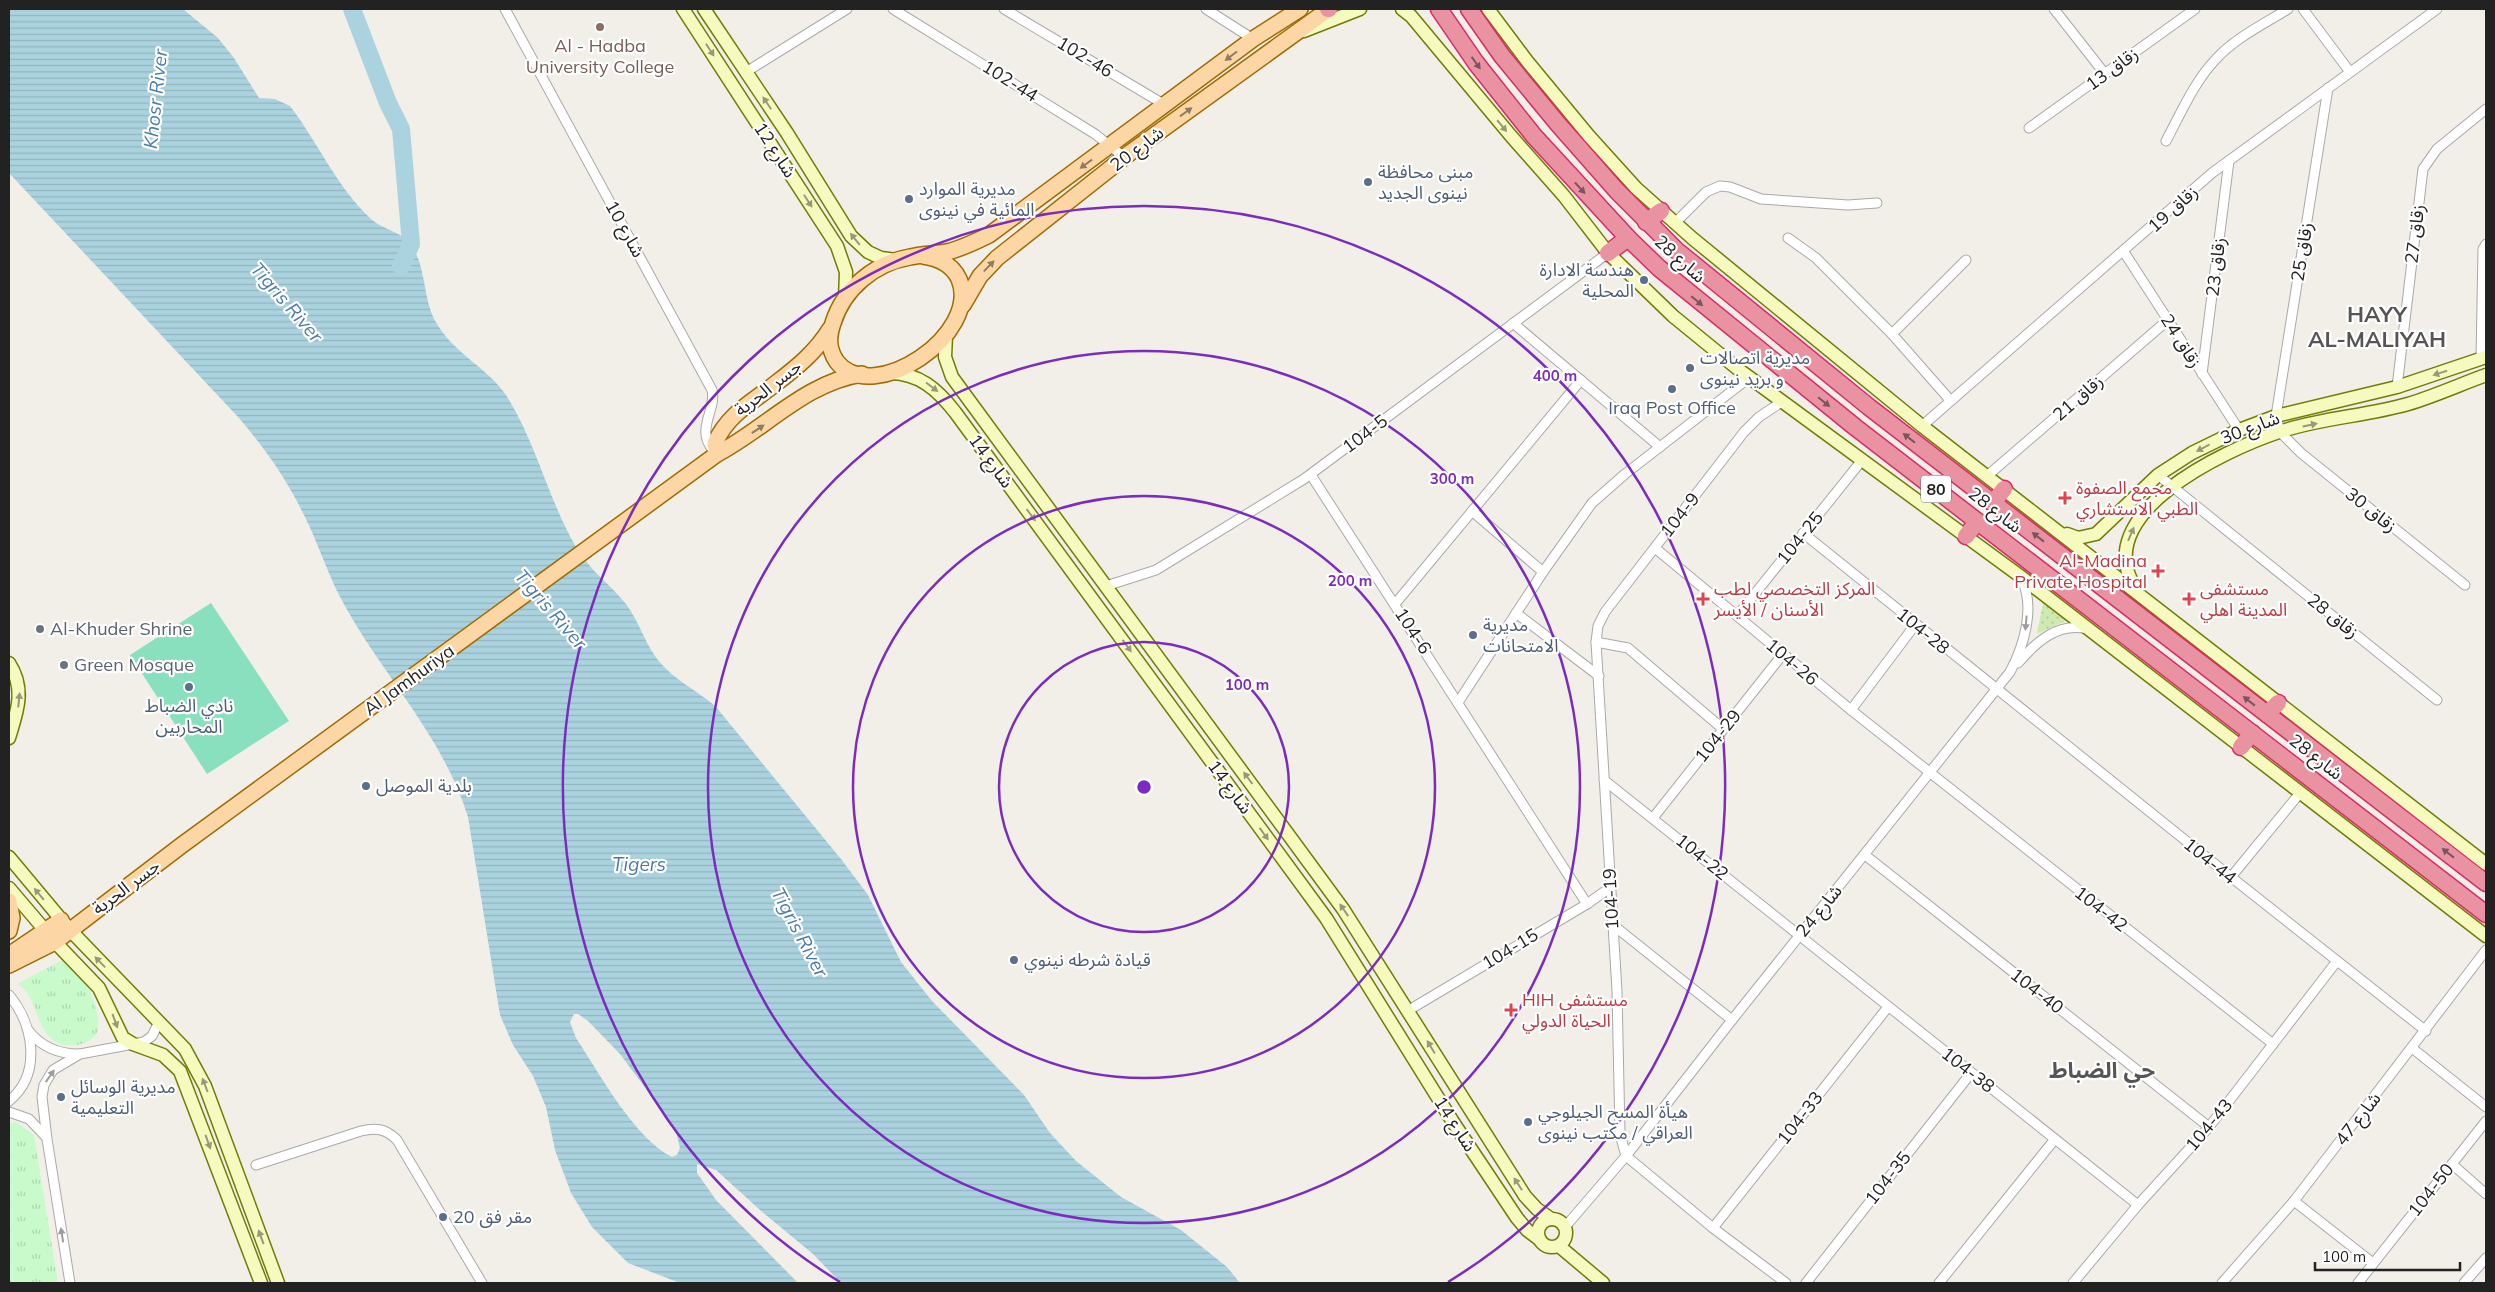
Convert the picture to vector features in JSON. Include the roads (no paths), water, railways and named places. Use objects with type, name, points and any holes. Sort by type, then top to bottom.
[{"type":"highway","points":[[1428,9],[1456,35]]},
{"type":"highway","name":"شارع 28","points":[[1439,9],[1456,35],[1513,111],[1568,175],[1628,238],[1693,297],[1855,427],[2486,914]]},
{"type":"highway","name":"شارع 28","points":[[1469,9],[1531,93],[1646,222],[1713,282],[1993,503],[2272,709],[2486,883]]},
{"type":"highway","points":[[1646,222],[1661,211]]},
{"type":"highway","points":[[1608,253],[1628,238]]},
{"type":"highway","points":[[1855,427],[1869,407]]},
{"type":"highway","points":[[1993,503],[2004,489]]},
{"type":"highway","points":[[1966,536],[1978,522]]},
{"type":"highway","points":[[2241,748],[2252,733]]},
{"type":"main road","name":"شارع 12","points":[[684,9],[838,246],[846,272],[845,299]]},
{"type":"main road","name":"شارع 12","points":[[704,9],[787,133],[856,242],[874,256],[896,260]]},
{"type":"main road","name":"شارع 20","points":[[923,256],[964,247],[989,235],[1253,39],[1300,9]]},
{"type":"main road","name":"شارع 20","points":[[962,306],[980,276],[997,258],[1124,157],[1329,9]]},
{"type":"main road","points":[[1279,44],[1294,35],[1360,9]]},
{"type":"main road","points":[[1402,9],[1411,16],[1511,136],[1564,196],[1608,253],[1673,316],[1750,377],[1864,459],[2020,576],[2486,936]]},
{"type":"main road","points":[[1488,9],[1551,92],[1622,173],[1675,223],[1922,426],[2140,595],[2272,709],[2486,864]]},
{"type":"main road","points":[[923,256],[943,261],[957,276],[963,296],[962,306],[946,336],[924,356],[912,363],[886,372],[862,374],[846,370],[834,358],[829,342],[832,326],[845,299],[867,275],[896,260],[923,256]]},
{"type":"main road","name":"جسر الحرية","points":[[717,454],[715,443],[729,418],[808,357],[832,326]]},
{"type":"main road","name":"شارع 14","points":[[946,336],[944,357],[952,377],[1295,841],[1358,931],[1409,1010],[1457,1091],[1525,1196],[1537,1209],[1551,1219]]},
{"type":"main road","name":"شارع 30","points":[[2044,520],[2071,536],[2087,538],[2105,528],[2158,475],[2192,453],[2239,430],[2276,416],[2396,387],[2484,358]]},
{"type":"main road","name":"شارع 14","points":[[886,372],[907,374],[926,382],[942,395],[955,412],[1326,918],[1453,1122],[1517,1218],[1527,1230],[1539,1239]]},
{"type":"main road","name":"جسر الحرية","points":[[636,515],[717,454],[734,446],[816,389],[834,381],[862,374]]},
{"type":"main road","name":"شارع 30","points":[[2140,595],[2127,570],[2125,560],[2129,538],[2143,513],[2172,487],[2213,460],[2280,432],[2409,404],[2486,375]]},
{"type":"main road","name":"Al Jamhuriya","points":[[182,845],[636,515]]},
{"type":"main road","points":[[9,664],[18,681],[20,700],[9,738]]},
{"type":"main road","name":"جسر الحرية","points":[[50,936],[182,845]]},
{"type":"main road","points":[[9,857],[66,925],[184,1049],[202,1078],[278,1283]]},
{"type":"main road","points":[[9,888],[50,936],[99,988],[107,1000],[119,1033],[133,1044],[163,1055],[175,1065],[184,1078],[261,1283]]},
{"type":"main road","points":[[9,901],[12,918],[9,931]]},
{"type":"main road","points":[[9,955],[50,936]]},
{"type":"main road","points":[[9,965],[50,936]]},
{"type":"main road","points":[[1551,1219],[1560,1220],[1565,1227],[1565,1240],[1559,1246],[1547,1247],[1539,1239],[1539,1227],[1544,1221],[1551,1219]]},
{"type":"main road","points":[[1559,1246],[1603,1283]]},
{"type":"street","name":"شارع 10","points":[[504,9],[712,390],[713,400],[706,429],[709,445],[717,454]]},
{"type":"street","points":[[746,72],[847,9]]},
{"type":"street","name":"102-44","points":[[893,9],[1111,145],[1124,157]]},
{"type":"street","name":"102-46","points":[[1004,9],[1165,105]]},
{"type":"street","points":[[1206,9],[1253,39]]},
{"type":"street","points":[[2054,9],[2105,74]]},
{"type":"street","name":"زقاق 13","points":[[2029,128],[2196,9]]},
{"type":"street","points":[[2166,141],[2202,76],[2217,58],[2240,39],[2288,9]]},
{"type":"street","points":[[2303,9],[2350,72]]},
{"type":"street","name":"زقاق 19","points":[[1922,426],[2124,252],[2212,173],[2437,9]]},
{"type":"street","name":"زقاق 25","points":[[2276,416],[2328,88]]},
{"type":"street","name":"زقاق 27","points":[[2396,387],[2423,169],[2437,149],[2486,110]]},
{"type":"street","name":"زقاق 23","points":[[2202,374],[2229,161]]},
{"type":"street","points":[[1675,223],[1706,192],[1720,186],[1730,187],[1761,199],[1848,205],[1877,203]]},
{"type":"street","points":[[1788,238],[1816,258],[1892,334],[1950,400]]},
{"type":"street","points":[[2484,358],[2483,249],[2486,244]]},
{"type":"street","name":"زقاق 24","points":[[2124,252],[2239,430]]},
{"type":"street","name":"104-5","points":[[1106,586],[1156,570],[1311,475],[1608,253]]},
{"type":"street","points":[[1892,334],[1966,260]]},
{"type":"street","name":"زقاق 21","points":[[1987,476],[2168,320]]},
{"type":"street","points":[[1513,323],[1660,447]]},
{"type":"street","points":[[1459,701],[1543,572],[1592,503],[1750,377]]},
{"type":"street","points":[[1395,604],[1581,380]]},
{"type":"street","name":"104-9","points":[[1596,642],[1598,626],[1602,616],[1744,432],[1759,417],[1783,401]]},
{"type":"street","points":[[2276,416],[2280,432]]},
{"type":"street","name":"زقاق 30","points":[[2280,432],[2301,453],[2465,585]]},
{"type":"street","name":"104-25","points":[[1737,616],[1864,459]]},
{"type":"street","name":"104-6","points":[[1311,475],[1459,701],[1587,904]]},
{"type":"street","name":"زقاق 28","points":[[2158,475],[2438,700]]},
{"type":"street","points":[[1472,511],[1543,572]]},
{"type":"street","name":"104-28","points":[[1804,534],[1996,689]]},
{"type":"street","name":"104-26","points":[[1655,548],[1930,773]]},
{"type":"street","name":"شارع 24","points":[[1565,1227],[1626,1156],[1799,935],[2010,672],[2025,636],[2026,590],[2020,576]]},
{"type":"street","points":[[1516,614],[1599,676]]},
{"type":"street","points":[[1851,710],[1915,625]]},
{"type":"street","points":[[2010,672],[2037,643],[2052,632],[2076,626],[2088,630]]},
{"type":"street","points":[[1596,642],[1628,648],[1724,729]]},
{"type":"street","name":"104-19","points":[[1596,642],[1613,925],[1620,1134],[1626,1156]]},
{"type":"street","name":"104-29","points":[[1653,818],[1783,654]]},
{"type":"street","name":"104-44","points":[[1996,689],[2426,1031]]},
{"type":"street","name":"104-42","points":[[1930,773],[2273,1044]]},
{"type":"street","name":"104-22","points":[[1604,780],[1799,935]]},
{"type":"street","points":[[2231,877],[2300,793]]},
{"type":"street","name":"104-40","points":[[1865,855],[2209,1127]]},
{"type":"street","name":"104-15","points":[[1409,1010],[1587,904],[1611,887]]},
{"type":"street","points":[[1613,925],[1732,1020]]},
{"type":"street","name":"104-38","points":[[1799,935],[2138,1205]]},
{"type":"street","name":"شارع 47","points":[[2222,1283],[2294,1201],[2426,1031],[2486,950]]},
{"type":"street","name":"104-43","points":[[2073,1283],[2138,1205],[2209,1127],[2337,961]]},
{"type":"street","points":[[9,995],[33,1036],[49,1048],[59,1052],[80,1054],[144,1042],[152,1036],[159,1022]]},
{"type":"street","name":"104-33","points":[[1712,1228],[1888,1007]]},
{"type":"street","points":[[9,1101],[20,1089],[30,1065],[30,1040],[26,1027]]},
{"type":"street","points":[[2412,1048],[2486,1107]]},
{"type":"street","points":[[70,1283],[42,1097],[44,1085],[53,1070],[80,1054]]},
{"type":"street","name":"104-35","points":[[1806,1283],[1971,1073]]},
{"type":"street","points":[[9,1112],[28,1118],[36,1124],[47,1139]]},
{"type":"street","name":"104-50","points":[[2358,1283],[2486,1121]]},
{"type":"street","points":[[256,1165],[372,1128],[388,1132],[396,1140],[482,1283]]},
{"type":"street","points":[[1939,1283],[2055,1139]]},
{"type":"street","points":[[1626,1156],[1712,1228],[1786,1283]]},
{"type":"street","points":[[2452,1164],[2486,1194]]},
{"type":"street","points":[[2294,1201],[2373,1263]]},
{"type":"street","points":[[2464,1283],[2486,1258]]},
{"type":"water","name":"Tigers","points":[[9,9],[183,9],[218,38],[234,58],[259,98],[275,99],[290,106],[337,178],[369,217],[403,237],[412,246],[420,263],[430,310],[434,319],[450,341],[489,375],[506,395],[526,432],[557,510],[581,555],[626,604],[651,650],[661,664],[716,707],[841,859],[868,895],[901,962],[932,1001],[1024,1095],[1050,1133],[1076,1161],[1121,1197],[1181,1230],[1227,1267],[1240,1283],[841,1283],[813,1254],[716,1170],[697,1164],[697,1173],[716,1200],[798,1283],[680,1283],[628,1263],[592,1227],[571,1193],[555,1150],[546,1107],[533,1076],[513,1045],[500,1015],[468,817],[457,787],[426,730],[372,650],[339,595],[309,525],[290,488],[239,418],[9,173]],"holes":[[[574,1014],[578,1014],[588,1021],[620,1054],[675,1128],[680,1148],[677,1155],[672,1157],[658,1148],[644,1135],[619,1104],[576,1038],[570,1022]]]},
{"type":"waterway","points":[[352,9],[388,103],[401,129],[411,244],[401,266]]},
{"type":"place","name":"Al - Hadba University College","points":[[600,27]]},
{"type":"place","name":"مبنى محافظة نينوى الجديد","points":[[1368,182]]},
{"type":"place","name":"مديرية الموارد المائية في نينوى","points":[[909,199]]},
{"type":"place","name":"هندسة الادارة المحلية","points":[[1644,280]]},
{"type":"place","name":"مديرية اتصالات و بريد نينوى","points":[[1690,368]]},
{"type":"place","name":"Iraq Post Office","points":[[1672,389]]},
{"type":"place","name":"مجمع الصفوة الطبي الاستشاري","points":[[2065,498]]},
{"type":"place","name":"Al-Madina Private Hospital","points":[[2158,571]]},
{"type":"place","name":"المركز التخصصي لطب الأسنان / الأيسر","points":[[1703,599]]},
{"type":"place","name":"مستشفى المدينة اهلي","points":[[2189,599]]},
{"type":"place","name":"Al-Khuder Shrine","points":[[40,629]]},
{"type":"place","name":"مديرية الامتحانات","points":[[1473,635]]},
{"type":"place","name":"Green Mosque","points":[[64,665]]},
{"type":"place","name":"نادي الضباط المحاربين","points":[[189,687]]},
{"type":"place","name":"بلدية الموصل","points":[[366,786]]},
{"type":"place","name":"قيادة شرطه نينوي","points":[[1014,960]]},
{"type":"place","name":"HIH مستشفى الحياة الدولي","points":[[1511,1010]]},
{"type":"place","name":"مديرية الوسائل التعليمية","points":[[61,1097]]},
{"type":"place","name":"هيأة المسح الجيلوجي العراقي / مكتب نينوى","points":[[1528,1122]]},
{"type":"place","name":"مقر فق 20","points":[[443,1217]]},
{"type":"district","name":"HAYY AL-MALIYAH","points":[[2377,326]]},
{"type":"district","name":"حي الضباط","points":[[2102,1070]]},
{"type":"water label","name":"Khosr River","points":[[155,99]]},
{"type":"water label","name":"Tigris River","points":[[287,302]]},
{"type":"water label","name":"Tigris River","points":[[551,609]]},
{"type":"water label","name":"Tigris River","points":[[800,932]]}]
